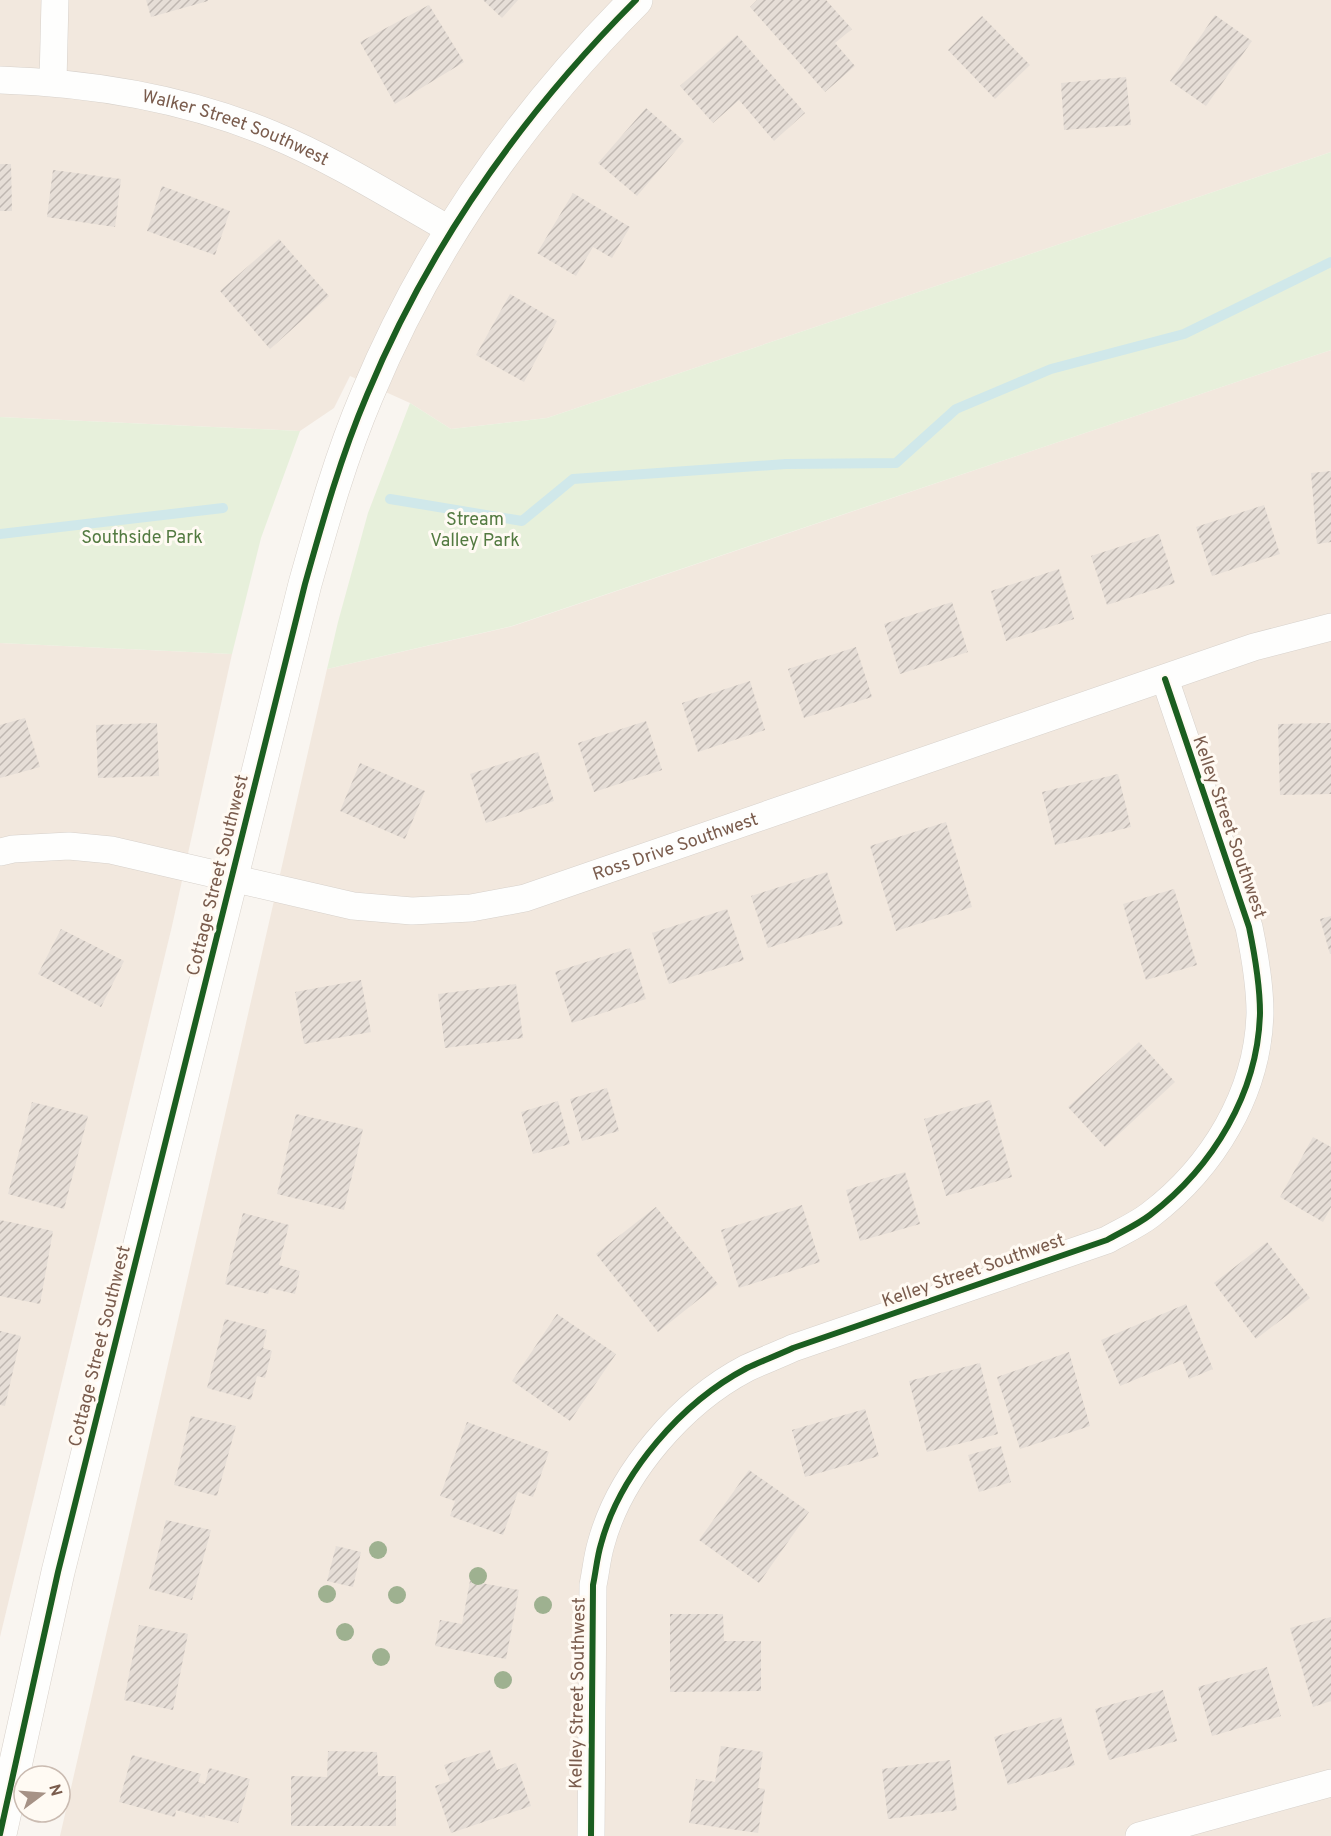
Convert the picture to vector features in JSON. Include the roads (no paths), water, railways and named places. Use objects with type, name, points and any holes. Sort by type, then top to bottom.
[{"type":"street","points":[[53,82],[55,0]]},
{"type":"street","name":"Cottage Street Southwest","points":[[0,1834],[58,1572],[305,584],[333,487],[372,384],[406,311],[452,231],[506,149],[552,90],[636,0]]},
{"type":"street","name":"Walker Street Southwest","points":[[0,80],[53,82],[137,93],[202,109],[271,134],[336,165],[452,231]]},
{"type":"street","name":"Ross Drive Southwest","points":[[0,852],[13,849],[69,846],[111,850],[353,906],[412,911],[471,908],[525,898],[1254,647],[1331,627]]},
{"type":"street","name":"Kelley Street Southwest","points":[[591,1836],[594,1585],[601,1544],[620,1497],[634,1471],[665,1432],[702,1398],[746,1369],[793,1348],[1107,1240],[1149,1216],[1181,1189],[1211,1154],[1234,1115],[1243,1096],[1254,1059],[1260,1014],[1257,969],[1249,927],[1165,679]]},
{"type":"street","points":[[1139,1836],[1331,1783]]},
{"type":"waterway","points":[[390,499],[522,521],[573,479],[786,464],[896,463],[956,409],[1051,369],[1184,334],[1331,262]]},
{"type":"waterway","points":[[0,534],[223,508]]},
{"type":"park label","name":"Stream Valley Park","points":[[475,529]]},
{"type":"park label","name":"Southside Park","points":[[142,537]]}]
